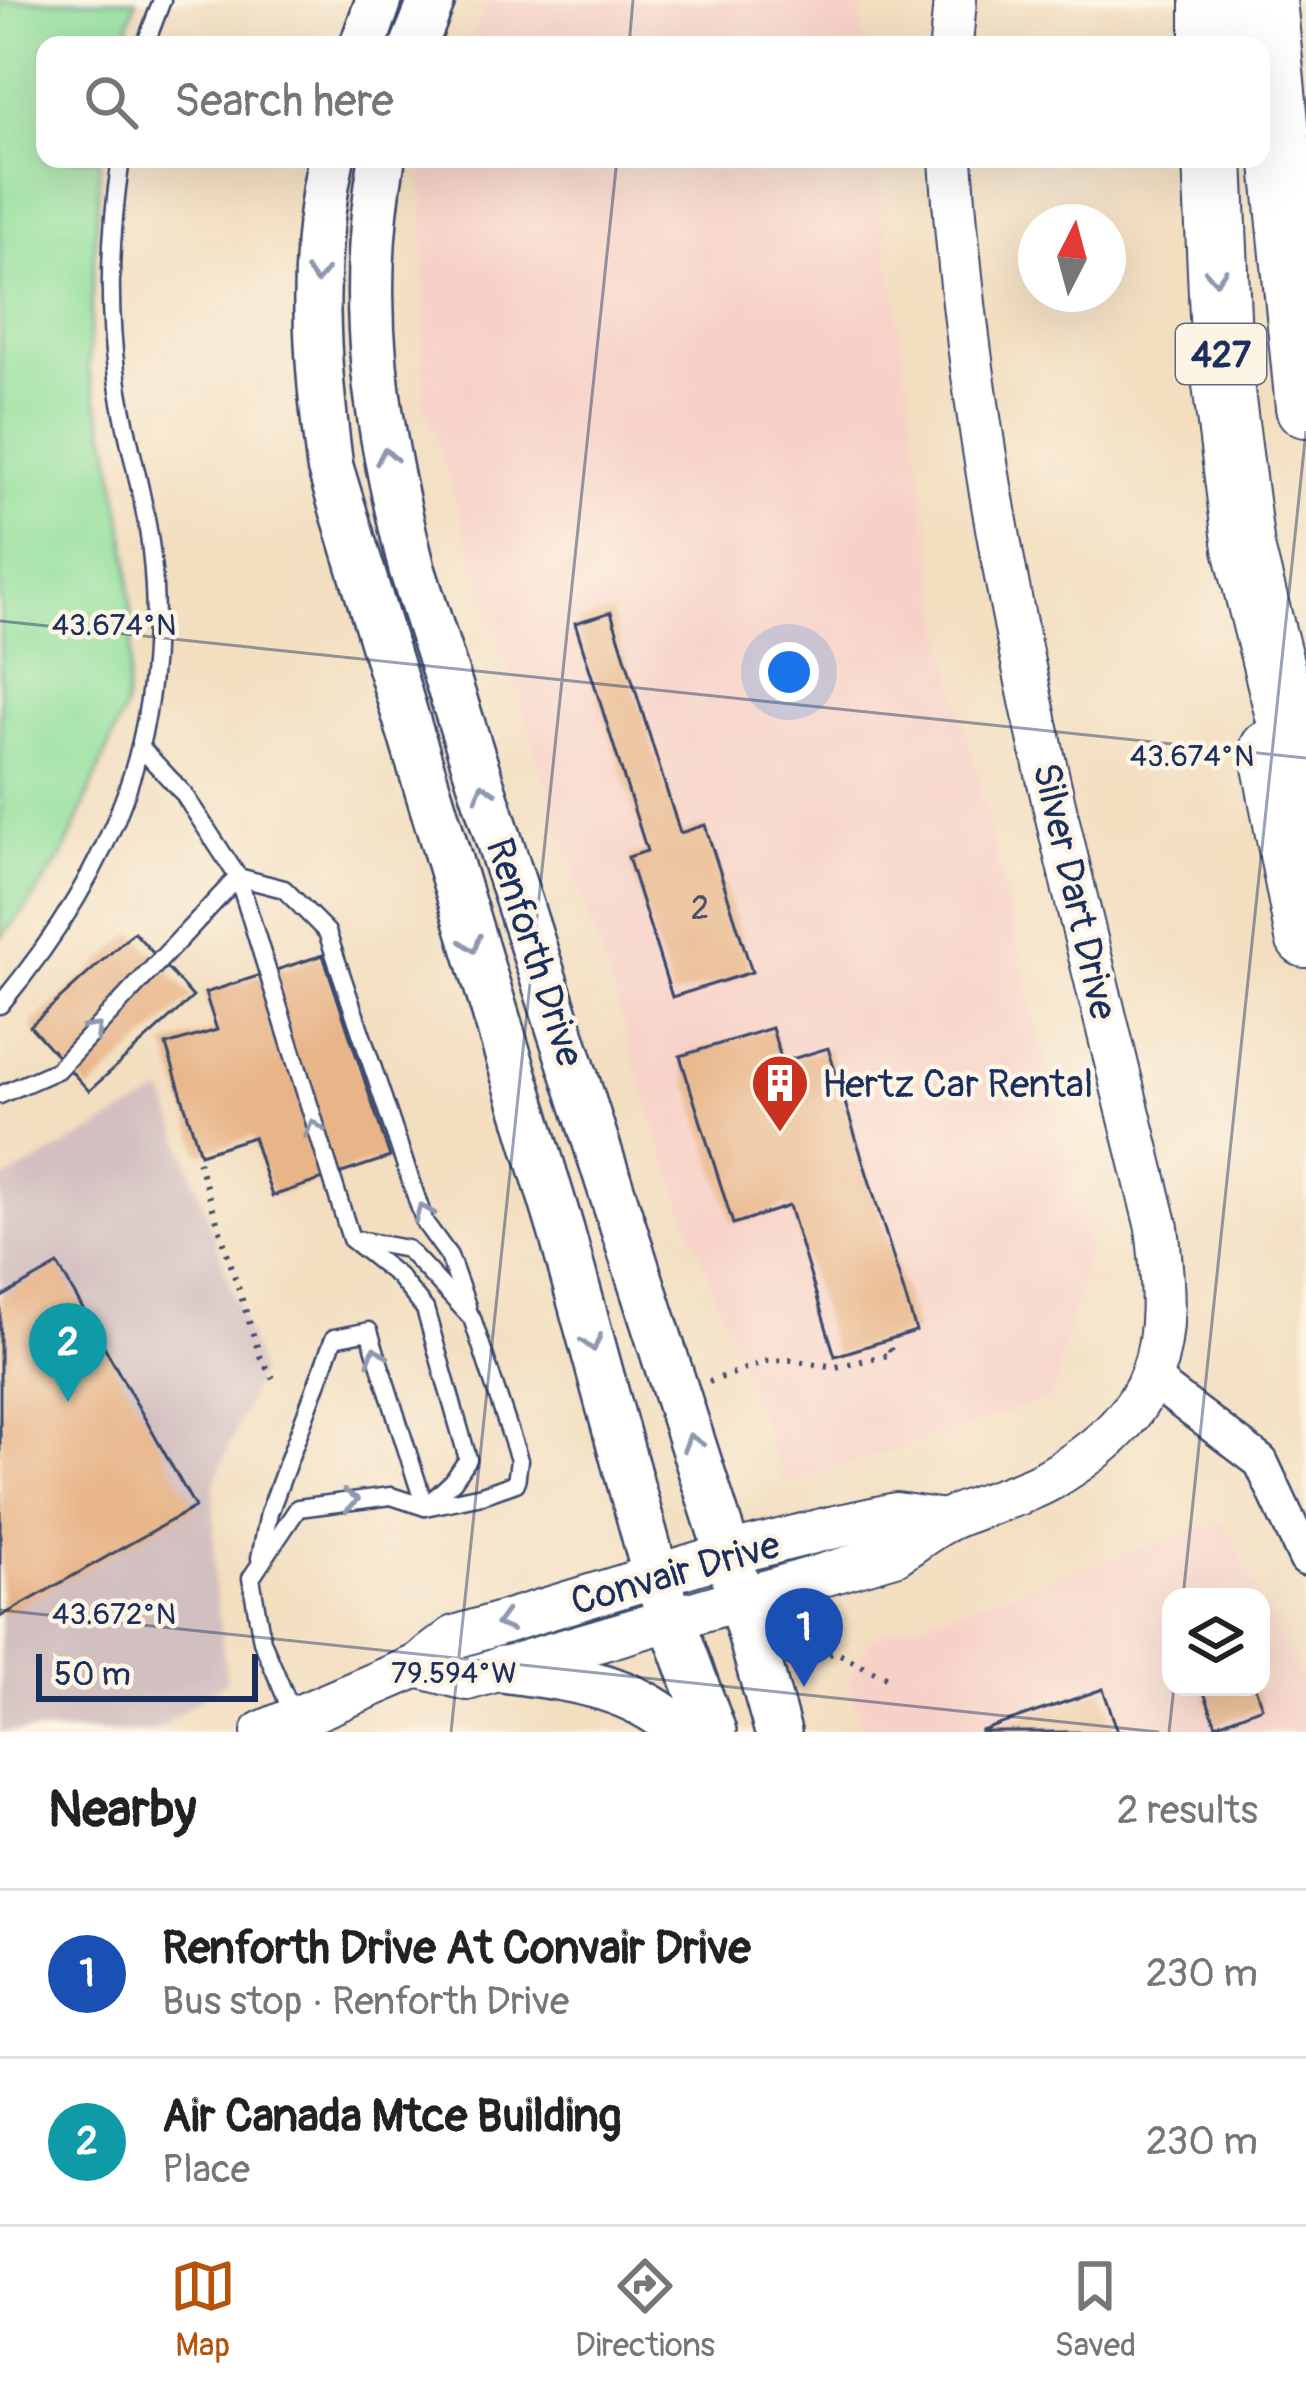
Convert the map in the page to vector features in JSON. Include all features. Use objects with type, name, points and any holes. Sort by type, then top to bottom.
[{"type":"highway","points":[[1211,0],[1211,36]]},
{"type":"highway","points":[[1266,0],[1270,36]]},
{"type":"highway","points":[[1270,41],[1306,406]]},
{"type":"highway","name":"427","points":[[1213,168],[1223,384],[1244,548],[1306,794]]},
{"type":"highway","points":[[1244,548],[1280,814],[1306,937]]},
{"type":"main road","points":[[366,36],[379,0]]},
{"type":"main road","points":[[418,36],[432,0]]},
{"type":"main road","name":"Renforth Drive","points":[[331,168],[317,253],[316,364],[330,467],[561,1230],[656,1577],[713,1732]]},
{"type":"main road","name":"Renforth Drive","points":[[381,168],[371,249],[369,342],[383,451],[412,569],[728,1554],[778,1732]]},
{"type":"main road","points":[[502,1669],[601,1684],[636,1700],[682,1732]]},
{"type":"street","points":[[940,0],[946,36]]},
{"type":"street","points":[[949,36],[955,0]]},
{"type":"street","name":"Silver Dart Drive","points":[[952,168],[977,400],[1006,589],[1157,1228],[1165,1323],[1153,1380]]},
{"type":"street","points":[[1153,1380],[1262,1462],[1306,1559]]},
{"type":"street","name":"Convair Drive","points":[[417,1666],[467,1679],[895,1554],[945,1521],[1050,1479],[1100,1444],[1153,1380]]},
{"type":"street","name":"Convair Drive","points":[[278,1725],[417,1666],[455,1637],[728,1554],[896,1514],[945,1521]]},
{"type":"lane","points":[[149,36],[162,0]]},
{"type":"lane","points":[[0,1005],[44,952],[87,886],[117,822],[140,747],[152,670],[155,598],[150,544],[116,358],[113,212],[120,168]]},
{"type":"lane","points":[[140,747],[184,793],[238,877],[351,1239],[398,1276],[425,1309],[469,1459],[425,1507]]},
{"type":"lane","points":[[0,1095],[57,1070],[238,877]]},
{"type":"lane","points":[[238,877],[284,889],[328,932],[425,1222],[448,1256],[519,1460],[515,1483],[425,1507],[391,1496],[298,1508],[260,1558]]},
{"type":"lane","points":[[351,1239],[407,1249],[472,1318]]},
{"type":"lane","points":[[278,1725],[251,1578],[269,1513],[334,1338],[369,1331],[425,1507]]},
{"type":"path","points":[[198,1161],[260,1356],[273,1378]]},
{"type":"path","points":[[706,1384],[767,1361],[852,1365],[892,1354],[888,1343]]},
{"type":"path","points":[[792,1667],[835,1652],[891,1680]]},
{"type":"shaded area","points":[[488,0],[860,0],[863,36],[473,36]]},
{"type":"shaded area","points":[[423,168],[876,168],[946,640],[1089,1250],[1051,1399],[785,1485],[668,1166],[424,402]]},
{"type":"shaded area","points":[[164,1092],[260,1371],[214,1483],[214,1583],[227,1681],[153,1732],[0,1732],[0,1182]]},
{"type":"shaded area","points":[[1224,1522],[1257,1588],[1162,1588],[1162,1696],[1270,1696],[1270,1615],[1306,1688],[1306,1732],[864,1732],[847,1678],[874,1636]]},
{"type":"green space","points":[[0,0],[136,0],[125,36],[36,36],[36,168],[99,168],[88,370],[110,447],[128,554],[132,638],[125,708],[63,855],[0,938]]},
{"type":"building","points":[[611,612],[680,833],[705,825],[752,972],[672,997],[628,857],[647,851],[575,623]]},
{"type":"building","points":[[134,932],[193,997],[89,1091],[30,1026]]},
{"type":"building","points":[[323,955],[390,1157],[272,1196],[253,1137],[200,1154],[166,1045],[217,1030],[205,993]]},
{"type":"building","name":"Hertz Car Rental","points":[[772,1028],[782,1062],[828,1048],[916,1331],[835,1356],[789,1206],[733,1224],[680,1056]]},
{"type":"building","points":[[58,1265],[195,1507],[0,1617],[0,1298]]},
{"type":"building","points":[[1103,1689],[1118,1732],[981,1732],[981,1731]]},
{"type":"building","points":[[1205,1696],[1258,1696],[1262,1707],[1216,1725]]},
{"type":"place","name":"Hertz Car Rental","points":[[780,1134]]},
{"type":"place","name":"Air Canada Mtce Building","points":[[68,1402]]},
{"type":"place","name":"Renforth Drive At Convair Drive","points":[[804,1687]]}]
